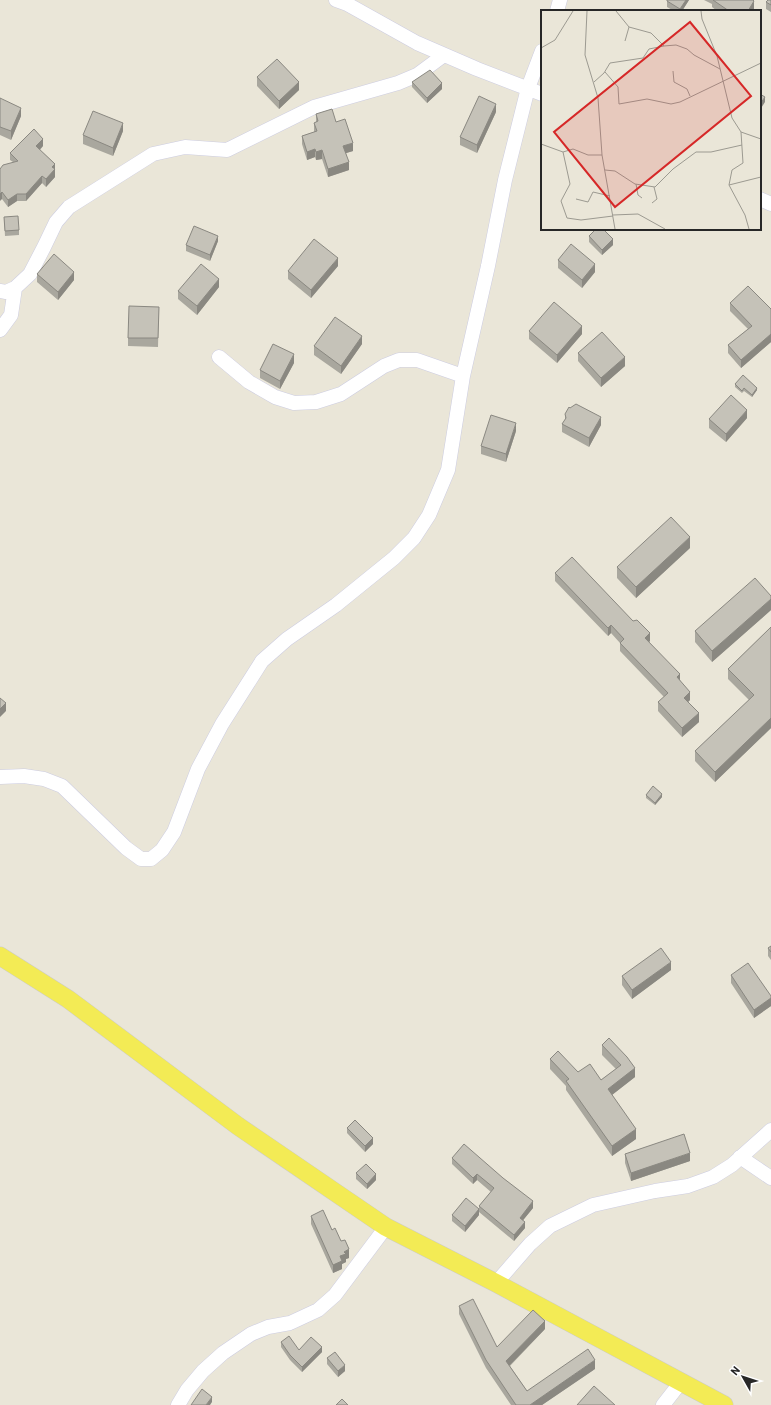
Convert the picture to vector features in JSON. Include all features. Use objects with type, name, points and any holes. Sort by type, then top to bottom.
[{"type":"main road","points":[[0,956],[68,999],[238,1126],[386,1227],[496,1283],[724,1405]]},
{"type":"street","points":[[336,0],[347,4],[418,43],[444,55],[541,94]]},
{"type":"street","points":[[557,10],[560,0]]},
{"type":"street","points":[[0,777],[24,776],[44,779],[62,786],[126,848],[141,860],[151,860],[162,850],[174,832],[198,769],[222,724],[262,661],[287,638],[336,605],[394,558],[414,538],[430,515],[448,470],[463,376],[488,266],[505,180],[528,88],[541,54]]},
{"type":"street","points":[[0,291],[6,292],[15,288],[30,274],[56,222],[69,207],[153,154],[185,147],[227,150],[314,107],[398,83],[417,75],[444,55]]},
{"type":"street","points":[[761,199],[771,204]]},
{"type":"street","points":[[0,330],[11,314],[15,288]]},
{"type":"street","points":[[219,357],[249,382],[275,396],[294,403],[316,402],[340,394],[384,366],[399,360],[417,360],[463,376]]},
{"type":"street","points":[[496,1283],[530,1244],[550,1226],[593,1205],[655,1191],[688,1186],[713,1177],[732,1165],[771,1130]]},
{"type":"street","points":[[740,1157],[771,1178]]},
{"type":"street","points":[[178,1405],[187,1390],[223,1353],[251,1334],[268,1327],[290,1322],[318,1310],[336,1296],[386,1227]]},
{"type":"street","points":[[663,1405],[681,1382]]},
{"type":"building","points":[[667,0],[686,0],[680,9]]},
{"type":"building","points":[[713,0],[754,1],[749,10],[728,10]]},
{"type":"building","points":[[771,0],[771,5],[766,2]]},
{"type":"building","points":[[277,59],[299,82],[279,101],[257,77]]},
{"type":"building","points":[[430,70],[442,83],[427,98],[412,82]]},
{"type":"building","points":[[761,95],[765,97],[761,103]]},
{"type":"building","points":[[479,96],[496,104],[477,145],[460,137]]},
{"type":"building","points":[[0,98],[21,108],[11,131],[0,127]]},
{"type":"building","points":[[332,109],[336,122],[345,119],[353,143],[343,146],[349,162],[328,169],[322,150],[316,152],[315,149],[307,152],[302,136],[317,131],[314,123],[318,121],[316,114]]},
{"type":"building","points":[[93,111],[123,123],[113,148],[83,135]]},
{"type":"building","points":[[34,129],[43,139],[36,146],[55,164],[52,167],[55,169],[46,179],[42,176],[26,194],[17,194],[8,200],[2,192],[0,194],[0,169],[3,165],[18,161],[10,153]]},
{"type":"building","points":[[18,216],[19,230],[5,231],[4,217]]},
{"type":"building","points":[[194,226],[218,236],[210,255],[186,245]]},
{"type":"building","points":[[595,230],[604,230],[613,239],[602,250],[589,236]]},
{"type":"building","points":[[314,239],[338,258],[311,290],[288,271]]},
{"type":"building","points":[[571,244],[595,264],[582,280],[558,260]]},
{"type":"building","points":[[54,254],[74,272],[58,292],[37,274]]},
{"type":"building","points":[[201,264],[219,279],[197,306],[178,291]]},
{"type":"building","points":[[748,286],[771,309],[771,334],[741,360],[728,345],[752,326],[730,303]]},
{"type":"building","points":[[554,302],[582,326],[557,355],[529,331]]},
{"type":"building","points":[[129,306],[159,307],[158,338],[128,338]]},
{"type":"building","points":[[335,317],[362,336],[341,366],[314,346]]},
{"type":"building","points":[[602,332],[625,357],[601,378],[578,353]]},
{"type":"building","points":[[273,344],[294,354],[280,381],[260,370]]},
{"type":"building","points":[[743,375],[757,388],[752,395],[744,388],[742,391],[735,384]]},
{"type":"building","points":[[731,395],[747,410],[726,434],[709,419]]},
{"type":"building","points":[[576,404],[601,417],[589,438],[562,424],[566,418],[565,414],[569,407],[570,408]]},
{"type":"building","points":[[491,415],[516,423],[506,454],[481,446]]},
{"type":"building","points":[[671,517],[690,537],[636,587],[617,567]]},
{"type":"building","points":[[572,557],[633,621],[637,620],[650,633],[645,638],[680,674],[677,677],[690,692],[684,698],[699,713],[682,728],[658,702],[668,693],[620,643],[624,639],[611,625],[608,628],[555,573]]},
{"type":"building","points":[[755,578],[771,596],[771,599],[712,651],[695,631]]},
{"type":"building","points":[[771,627],[771,718],[715,772],[695,751],[754,695],[728,669]]},
{"type":"building","points":[[0,698],[6,703],[0,709]]},
{"type":"building","points":[[653,786],[662,794],[655,803],[646,795]]},
{"type":"building","points":[[661,948],[671,962],[632,990],[622,976]]},
{"type":"building","points":[[748,963],[771,996],[771,998],[754,1010],[731,975]]},
{"type":"building","points":[[609,1038],[635,1068],[608,1089],[636,1129],[612,1146],[566,1081],[569,1079],[550,1059],[558,1051],[578,1072],[590,1064],[601,1080],[621,1065],[602,1045]]},
{"type":"building","points":[[355,1120],[373,1138],[365,1146],[347,1128]]},
{"type":"building","points":[[684,1134],[690,1153],[631,1173],[625,1154]]},
{"type":"building","points":[[464,1144],[503,1178],[533,1201],[520,1218],[525,1222],[514,1235],[479,1206],[494,1188],[477,1174],[473,1178],[452,1158]]},
{"type":"building","points":[[366,1164],[376,1174],[367,1184],[356,1173]]},
{"type":"building","points":[[466,1198],[479,1209],[465,1226],[452,1215]]},
{"type":"building","points":[[323,1210],[332,1230],[335,1228],[341,1241],[345,1240],[349,1249],[344,1252],[346,1254],[340,1256],[342,1261],[333,1265],[311,1216]]},
{"type":"building","points":[[473,1299],[497,1347],[533,1310],[545,1321],[506,1361],[527,1391],[588,1349],[595,1360],[530,1405],[516,1405],[486,1360],[459,1306]]},
{"type":"building","points":[[289,1336],[299,1350],[311,1337],[322,1347],[302,1367],[290,1355],[281,1342]]},
{"type":"building","points":[[335,1352],[345,1365],[338,1371],[327,1358]]},
{"type":"building","points":[[594,1386],[615,1405],[577,1405]]},
{"type":"building","points":[[202,1389],[212,1397],[206,1405],[191,1405]]},
{"type":"building","points":[[342,1399],[348,1405],[336,1405]]}]
